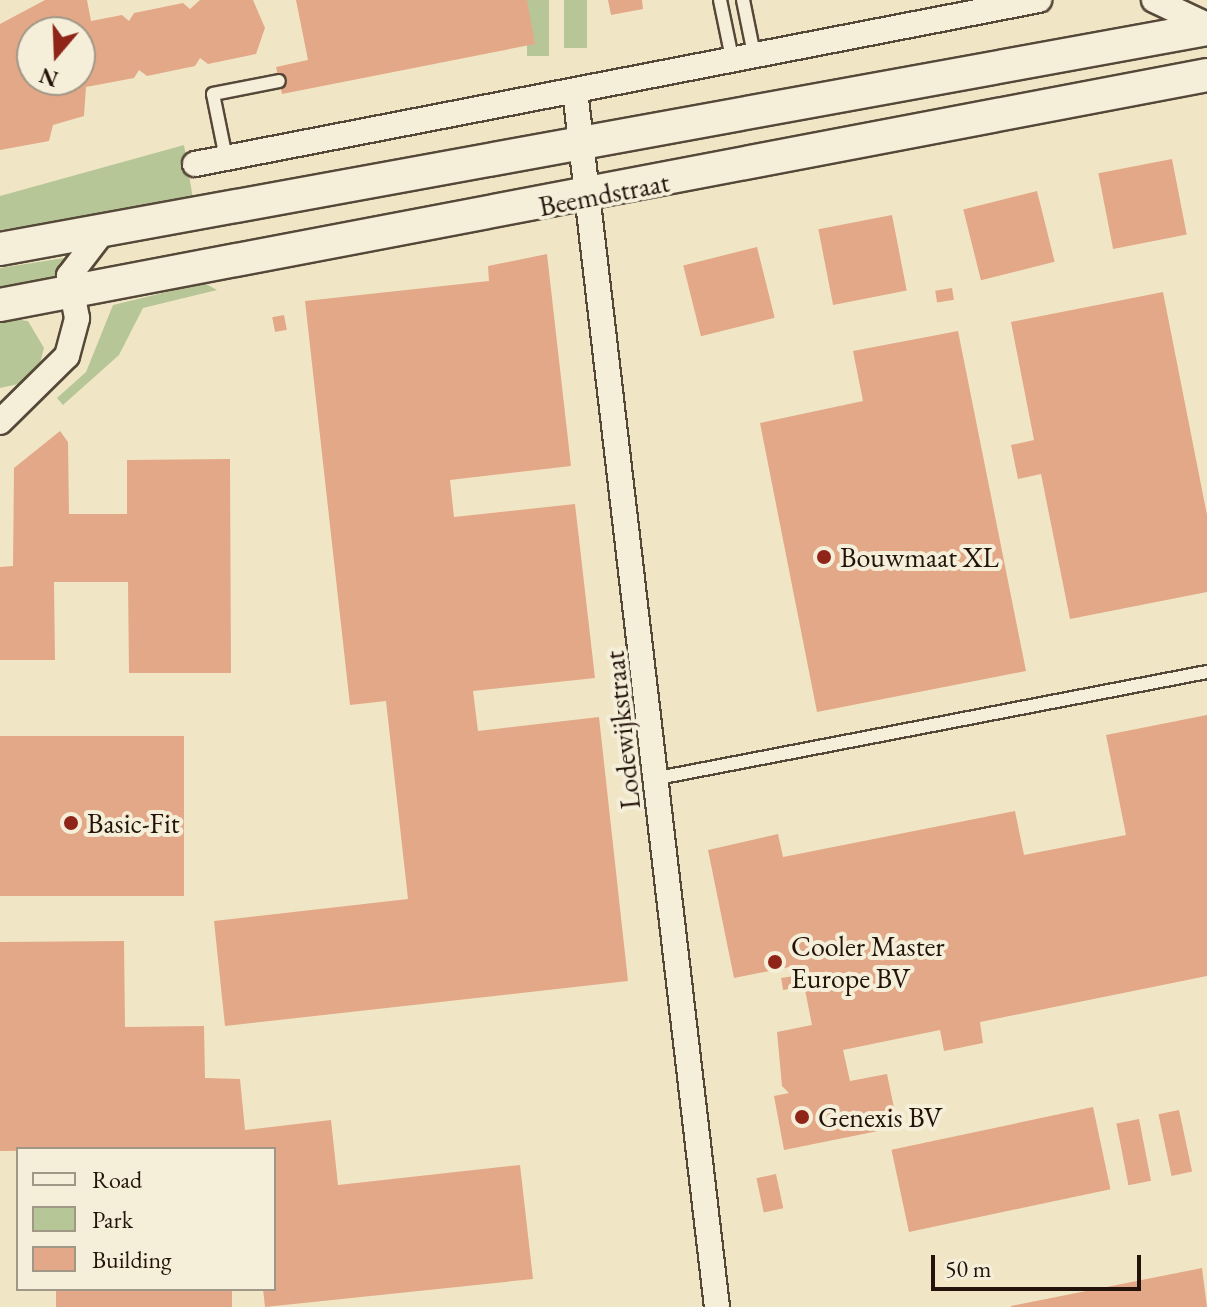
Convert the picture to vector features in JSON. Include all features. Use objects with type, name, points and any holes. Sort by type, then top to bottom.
[{"type":"main road","name":"Beemdstraat","points":[[0,249],[585,146],[1207,27]]},
{"type":"main road","name":"Beemdstraat","points":[[0,305],[592,196],[1207,75]]},
{"type":"street","points":[[195,164],[1039,0]]},
{"type":"street","name":"Beemdstraat","points":[[1154,0],[1207,27]]},
{"type":"street","name":"Beemdstraat","points":[[575,91],[585,146]]},
{"type":"street","name":"Lodewijkstraat","points":[[585,146],[717,1307]]},
{"type":"street","points":[[0,422],[67,356],[77,318],[73,291],[74,263],[104,230]]},
{"type":"lane","points":[[720,0],[743,56]]},
{"type":"lane","points":[[743,0],[743,56]]},
{"type":"lane","points":[[226,158],[213,94],[279,81]]},
{"type":"lane","points":[[658,778],[1207,672]]},
{"type":"green space","points":[[527,0],[549,0],[549,56],[527,56]]},
{"type":"green space","points":[[564,0],[587,0],[587,48],[564,48]]},
{"type":"green space","points":[[184,145],[193,199],[0,230],[0,196]]},
{"type":"green space","points":[[64,258],[53,283],[0,292],[0,268]]},
{"type":"green space","points":[[204,283],[217,290],[143,308],[119,355],[63,405],[57,398],[86,372],[113,305]]},
{"type":"green space","points":[[0,317],[28,321],[44,348],[39,367],[23,383],[0,388]]},
{"type":"building","points":[[45,0],[87,0],[90,16],[16,16],[16,96],[85,96],[84,116],[53,125],[49,141],[0,150],[0,24]]},
{"type":"building","points":[[200,0],[253,0],[265,28],[256,54],[208,64],[200,58],[195,66],[147,76],[139,70],[134,78],[96,85],[96,20],[122,15],[129,21],[134,13],[183,3],[190,9]]},
{"type":"building","points":[[296,0],[527,0],[535,44],[282,94],[276,67],[308,60]]},
{"type":"building","points":[[608,0],[642,0],[643,9],[611,15]]},
{"type":"building","points":[[1172,159],[1187,235],[1113,249],[1098,173]]},
{"type":"building","points":[[1037,191],[1055,262],[981,280],[963,209]]},
{"type":"building","points":[[892,215],[907,291],[833,305],[818,229]]},
{"type":"building","points":[[757,247],[775,318],[701,336],[683,265]]},
{"type":"building","points":[[547,254],[571,466],[450,480],[454,517],[575,504],[595,678],[473,691],[478,731],[599,717],[628,981],[225,1026],[214,921],[408,899],[386,701],[350,705],[305,301],[489,281],[488,266]]},
{"type":"building","points":[[952,288],[954,300],[937,303],[935,291]]},
{"type":"building","points":[[1163,292],[1207,515],[1207,592],[1070,619],[1041,474],[1018,479],[1011,445],[1034,440],[1011,322]]},
{"type":"building","points":[[284,315],[287,330],[275,332],[272,317]]},
{"type":"building","points":[[958,331],[1026,671],[817,712],[760,423],[863,401],[853,351]]},
{"type":"building","points":[[60,431],[68,442],[69,514],[127,514],[127,460],[230,459],[231,673],[129,673],[128,582],[54,582],[55,660],[0,660],[0,567],[13,566],[14,468]]},
{"type":"building","points":[[1207,715],[1207,976],[980,1022],[983,1043],[944,1051],[940,1030],[843,1050],[850,1081],[887,1074],[898,1127],[784,1150],[774,1096],[789,1093],[782,1086],[777,1032],[812,1025],[800,965],[734,978],[708,850],[778,834],[783,857],[1015,811],[1024,855],[1126,835],[1106,735]]},
{"type":"building","points":[[0,736],[184,736],[184,896],[0,896]]},
{"type":"building","points":[[124,941],[125,1027],[204,1026],[205,1078],[240,1079],[245,1130],[331,1120],[338,1185],[520,1165],[533,1279],[265,1307],[263,1291],[276,1291],[276,1147],[16,1147],[16,1151],[0,1151],[0,942]]},
{"type":"building","points":[[794,976],[796,988],[783,990],[781,978]]},
{"type":"building","points":[[1093,1107],[1110,1189],[909,1232],[892,1150]]},
{"type":"building","points":[[1179,1110],[1192,1172],[1172,1176],[1158,1114]]},
{"type":"building","points":[[1139,1119],[1151,1181],[1128,1185],[1116,1123]]},
{"type":"building","points":[[776,1174],[783,1208],[764,1212],[756,1178]]},
{"type":"building","points":[[1202,1268],[1207,1307],[1011,1307],[1011,1306]]},
{"type":"building","points":[[56,1291],[232,1291],[232,1307],[56,1307]]},
{"type":"place","name":"Bouwmaat XL","points":[[824,557]]},
{"type":"place","name":"Basic-Fit","points":[[71,823]]},
{"type":"place","name":"Cooler Master Europe BV","points":[[775,962]]},
{"type":"place","name":"Genexis BV","points":[[802,1117]]}]
